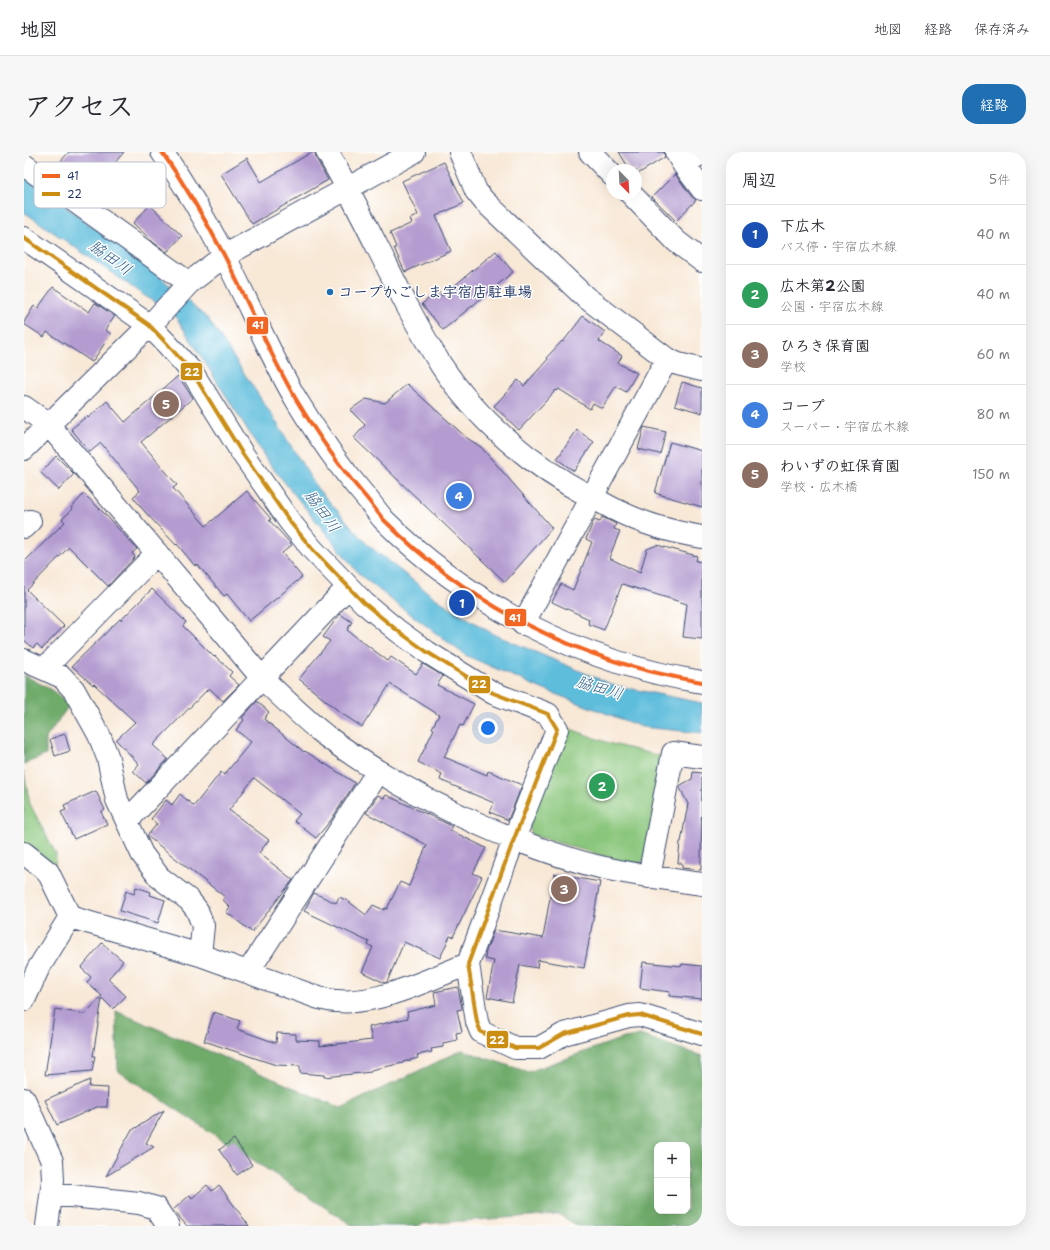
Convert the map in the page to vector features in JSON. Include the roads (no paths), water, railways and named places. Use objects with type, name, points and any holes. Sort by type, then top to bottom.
[{"type":"street","points":[[162,152],[187,189],[224,256],[264,338],[297,400],[321,438],[351,480],[384,519],[427,558],[470,591],[523,624],[596,656],[640,669],[677,678],[702,682]]},
{"type":"street","points":[[327,152],[348,187],[400,293],[421,331],[442,366],[471,404],[529,459],[564,483],[617,511],[645,523],[680,533],[702,537]]},
{"type":"street","points":[[24,449],[152,322],[186,286],[224,256],[414,152]]},
{"type":"street","points":[[460,152],[476,191],[484,201],[584,296],[668,359],[678,364],[702,370]]},
{"type":"street","points":[[590,152],[606,169]]},
{"type":"street","points":[[702,153],[679,158],[702,188]]},
{"type":"street","points":[[24,165],[34,172]]},
{"type":"street","points":[[637,200],[676,241],[702,261]]},
{"type":"street","points":[[82,208],[186,286]]},
{"type":"street","points":[[24,238],[152,322],[192,372],[242,453],[290,522],[313,550],[364,603],[398,631],[427,652],[493,693],[548,714],[557,729],[514,839],[468,964],[477,1022],[481,1032],[515,1048],[538,1048],[564,1034],[629,1016],[640,1015],[702,1034]]},
{"type":"street","points":[[523,624],[668,359]]},
{"type":"street","points":[[24,408],[48,424],[262,678],[325,736],[378,771],[427,800],[459,816],[514,839],[557,855],[600,867],[649,877],[702,884]]},
{"type":"street","points":[[44,669],[157,553]]},
{"type":"street","points":[[127,821],[348,587]]},
{"type":"street","points":[[24,660],[62,677],[74,690],[86,709],[99,735],[108,758],[117,800],[142,854],[159,877],[189,900],[197,910],[203,926],[200,956]]},
{"type":"street","points":[[649,877],[673,753],[702,757]]},
{"type":"street","points":[[248,972],[378,771]]},
{"type":"street","points":[[24,853],[48,872],[70,917],[200,956],[319,998],[338,1001],[362,1000],[392,994],[468,964]]},
{"type":"street","points":[[24,1000],[38,969],[70,917]]},
{"type":"street","points":[[24,1099],[52,1161],[52,1194],[47,1226]]},
{"type":"street","points":[[52,1194],[140,1203],[156,1208],[168,1226]]},
{"type":"water","name":"脇田川","points":[[24,176],[34,183],[34,208],[67,208],[160,277],[208,319],[275,420],[317,488],[368,545],[435,598],[493,634],[613,685],[702,703],[702,733],[642,727],[542,689],[465,655],[393,601],[359,574],[268,462],[174,314],[142,294],[24,212]]},
{"type":"place","name":"コープかごしま宇宿店駐車場","points":[[330,292]]},
{"type":"place","name":"わいずの虹保育園","points":[[166,404]]},
{"type":"place","name":"コープ","points":[[459,496]]},
{"type":"place","name":"下広木","points":[[462,603]]},
{"type":"place","name":"広木第2公園","points":[[602,786]]},
{"type":"place","name":"ひろき保育園","points":[[564,889]]}]
